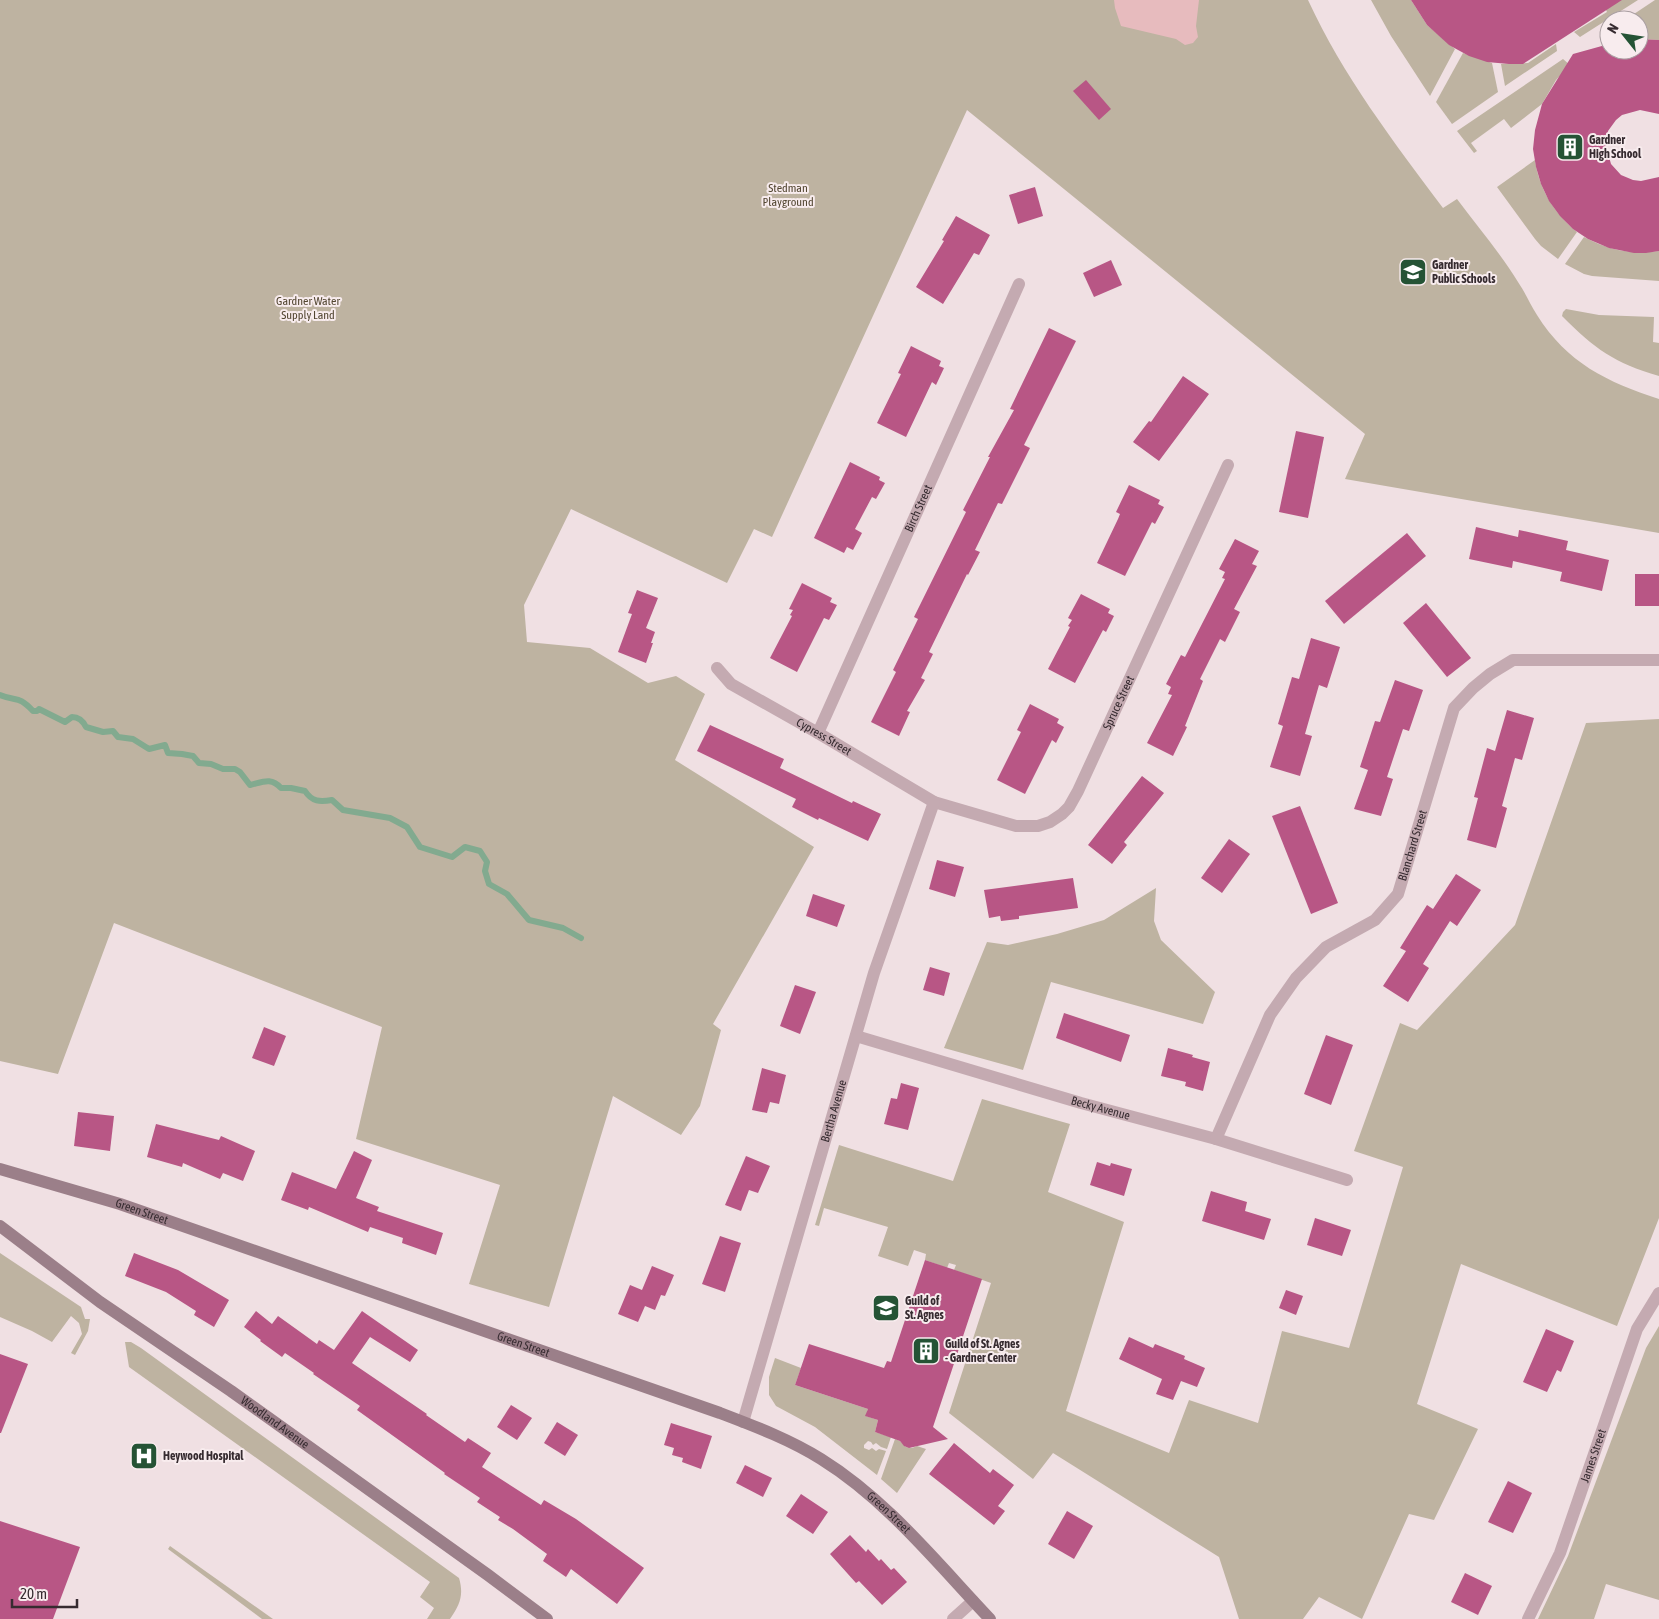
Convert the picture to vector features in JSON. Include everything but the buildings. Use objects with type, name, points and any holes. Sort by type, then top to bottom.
[{"type":"street","name":"Birch Street","points":[[818,733],[1019,284]]},
{"type":"street","name":"Spruce Street","points":[[934,802],[1016,826],[1046,824],[1054,820],[1069,807],[1083,781],[1228,465]]},
{"type":"street","name":"Blanchard Street","points":[[1216,1139],[1270,1015],[1296,978],[1326,947],[1375,920],[1398,894],[1454,708],[1490,674],[1513,660],[1659,660]]},
{"type":"street","name":"Cypress Street","points":[[717,668],[731,684],[934,802]]},
{"type":"street","name":"Bertha Avenue","points":[[743,1422],[876,966],[934,802]]},
{"type":"street","name":"Becky Avenue","points":[[856,1036],[1081,1103],[1216,1139],[1347,1180]]},
{"type":"street","name":"Green Street","points":[[0,1169],[120,1204],[743,1422],[799,1446],[861,1487],[898,1522],[990,1619]]},
{"type":"street","name":"Woodland Avenue","points":[[0,1226],[100,1302],[231,1391],[488,1574],[547,1619]]},
{"type":"street","name":"James Street","points":[[1528,1619],[1560,1553],[1637,1329],[1659,1293]]},
{"type":"street","points":[[952,1619],[972,1600]]},
{"type":"green space","points":[[0,0],[1308,0],[1353,82],[1406,158],[1443,208],[1457,199],[1504,261],[1537,315],[1561,346],[1590,369],[1605,378],[1659,399],[1659,533],[1345,479],[1365,434],[967,110],[772,537],[754,529],[727,583],[571,509],[524,605],[527,642],[590,648],[648,683],[676,676],[705,694],[675,760],[814,847],[713,1024],[721,1030],[700,1106],[681,1135],[613,1096],[549,1307],[469,1284],[500,1185],[356,1139],[382,1027],[114,923],[58,1074],[0,1061]]},
{"type":"green space","points":[[1371,0],[1411,0],[1427,25],[1455,49],[1430,96],[1391,36]]},
{"type":"green space","points":[[1609,0],[1638,0],[1622,10],[1606,10],[1605,8]]},
{"type":"green space","points":[[1655,0],[1659,0],[1659,40],[1649,40],[1649,10],[1640,10]]},
{"type":"green space","points":[[1599,17],[1599,25],[1580,37],[1574,32]]},
{"type":"green space","points":[[1556,44],[1557,51],[1505,86],[1501,64],[1528,63]]},
{"type":"green space","points":[[1463,53],[1492,63],[1498,92],[1452,124],[1436,102]]},
{"type":"green space","points":[[1563,59],[1570,65],[1556,80],[1542,104],[1511,128],[1504,119],[1471,143],[1477,151],[1474,153],[1457,131]]},
{"type":"green space","points":[[1535,160],[1540,181],[1549,200],[1561,217],[1577,232],[1558,259],[1535,239],[1497,187]]},
{"type":"green space","points":[[1584,237],[1611,248],[1630,252],[1659,251],[1659,281],[1592,276],[1565,264]]},
{"type":"green space","points":[[1566,309],[1599,315],[1654,317],[1653,342],[1659,343],[1659,376],[1630,366],[1606,354],[1562,316]]},
{"type":"green space","points":[[1659,719],[1659,1218],[1617,1326],[1461,1264],[1417,1404],[1478,1429],[1434,1520],[1409,1514],[1362,1619],[1319,1597],[1303,1619],[1239,1619],[1219,1557],[1053,1453],[1033,1479],[949,1413],[991,1283],[954,1270],[956,1265],[949,1263],[947,1268],[925,1260],[926,1254],[914,1250],[908,1266],[878,1256],[888,1227],[824,1208],[819,1226],[815,1225],[839,1145],[953,1181],[982,1099],[1070,1124],[1048,1192],[1124,1222],[1066,1411],[1169,1453],[1189,1400],[1258,1423],[1282,1331],[1349,1348],[1403,1167],[1354,1151],[1400,1023],[1417,1030],[1515,925],[1586,723]]},
{"type":"green space","points":[[1156,888],[1154,921],[1161,940],[1215,992],[1203,1024],[1051,982],[1023,1070],[944,1048],[987,942],[1008,945],[1057,934],[1104,920]]},
{"type":"green space","points":[[0,1253],[81,1307],[85,1319],[90,1319],[88,1331],[75,1355],[71,1353],[82,1334],[79,1323],[71,1316],[52,1342],[0,1317]]},
{"type":"green space","points":[[1659,1326],[1659,1600],[1606,1584],[1594,1619],[1538,1619],[1568,1556],[1646,1348]]},
{"type":"green space","points":[[125,1342],[131,1342],[141,1348],[459,1578],[460,1600],[450,1619],[427,1619],[434,1608],[420,1597],[430,1582],[129,1367]]},
{"type":"green space","points":[[775,1358],[801,1368],[795,1385],[868,1409],[866,1416],[878,1420],[875,1432],[891,1437],[887,1449],[876,1443],[873,1445],[868,1441],[864,1445],[864,1448],[869,1450],[872,1448],[876,1451],[879,1449],[886,1451],[877,1475],[815,1427],[776,1406],[769,1395],[769,1377]]},
{"type":"green space","points":[[895,1439],[906,1447],[912,1448],[917,1446],[926,1449],[897,1493],[881,1479]]},
{"type":"green space","points":[[170,1546],[273,1619],[262,1619],[168,1549]]},
{"type":"sand","points":[[1114,0],[1199,0],[1196,26],[1198,37],[1193,43],[1185,45],[1176,39],[1121,26]]},
{"type":"waterway","points":[[0,695],[20,701],[33,711],[39,709],[65,722],[72,717],[82,721],[86,727],[103,732],[113,731],[118,737],[133,739],[149,749],[165,745],[168,753],[193,756],[199,763],[211,764],[223,769],[235,769],[240,772],[250,785],[270,781],[281,788],[305,791],[310,797],[317,800],[332,800],[343,810],[390,818],[407,827],[420,847],[452,857],[465,847],[480,851],[487,862],[485,871],[489,884],[507,894],[529,920],[563,928],[581,938]]},
{"type":"place","name":"Gardner High School","points":[[1570,147]]},
{"type":"place","name":"Gardner Public Schools","points":[[1413,272]]},
{"type":"place","name":"Guild of St. Agnes","points":[[886,1308]]},
{"type":"place","name":"Guild of St. Agnes - Gardner Center","points":[[926,1351]]},
{"type":"place","name":"Heywood Hospital","points":[[144,1456]]},
{"type":"park label","name":"Stedman Playground","points":[[788,195]]},
{"type":"park label","name":"Gardner Water Supply Land","points":[[308,308]]}]
